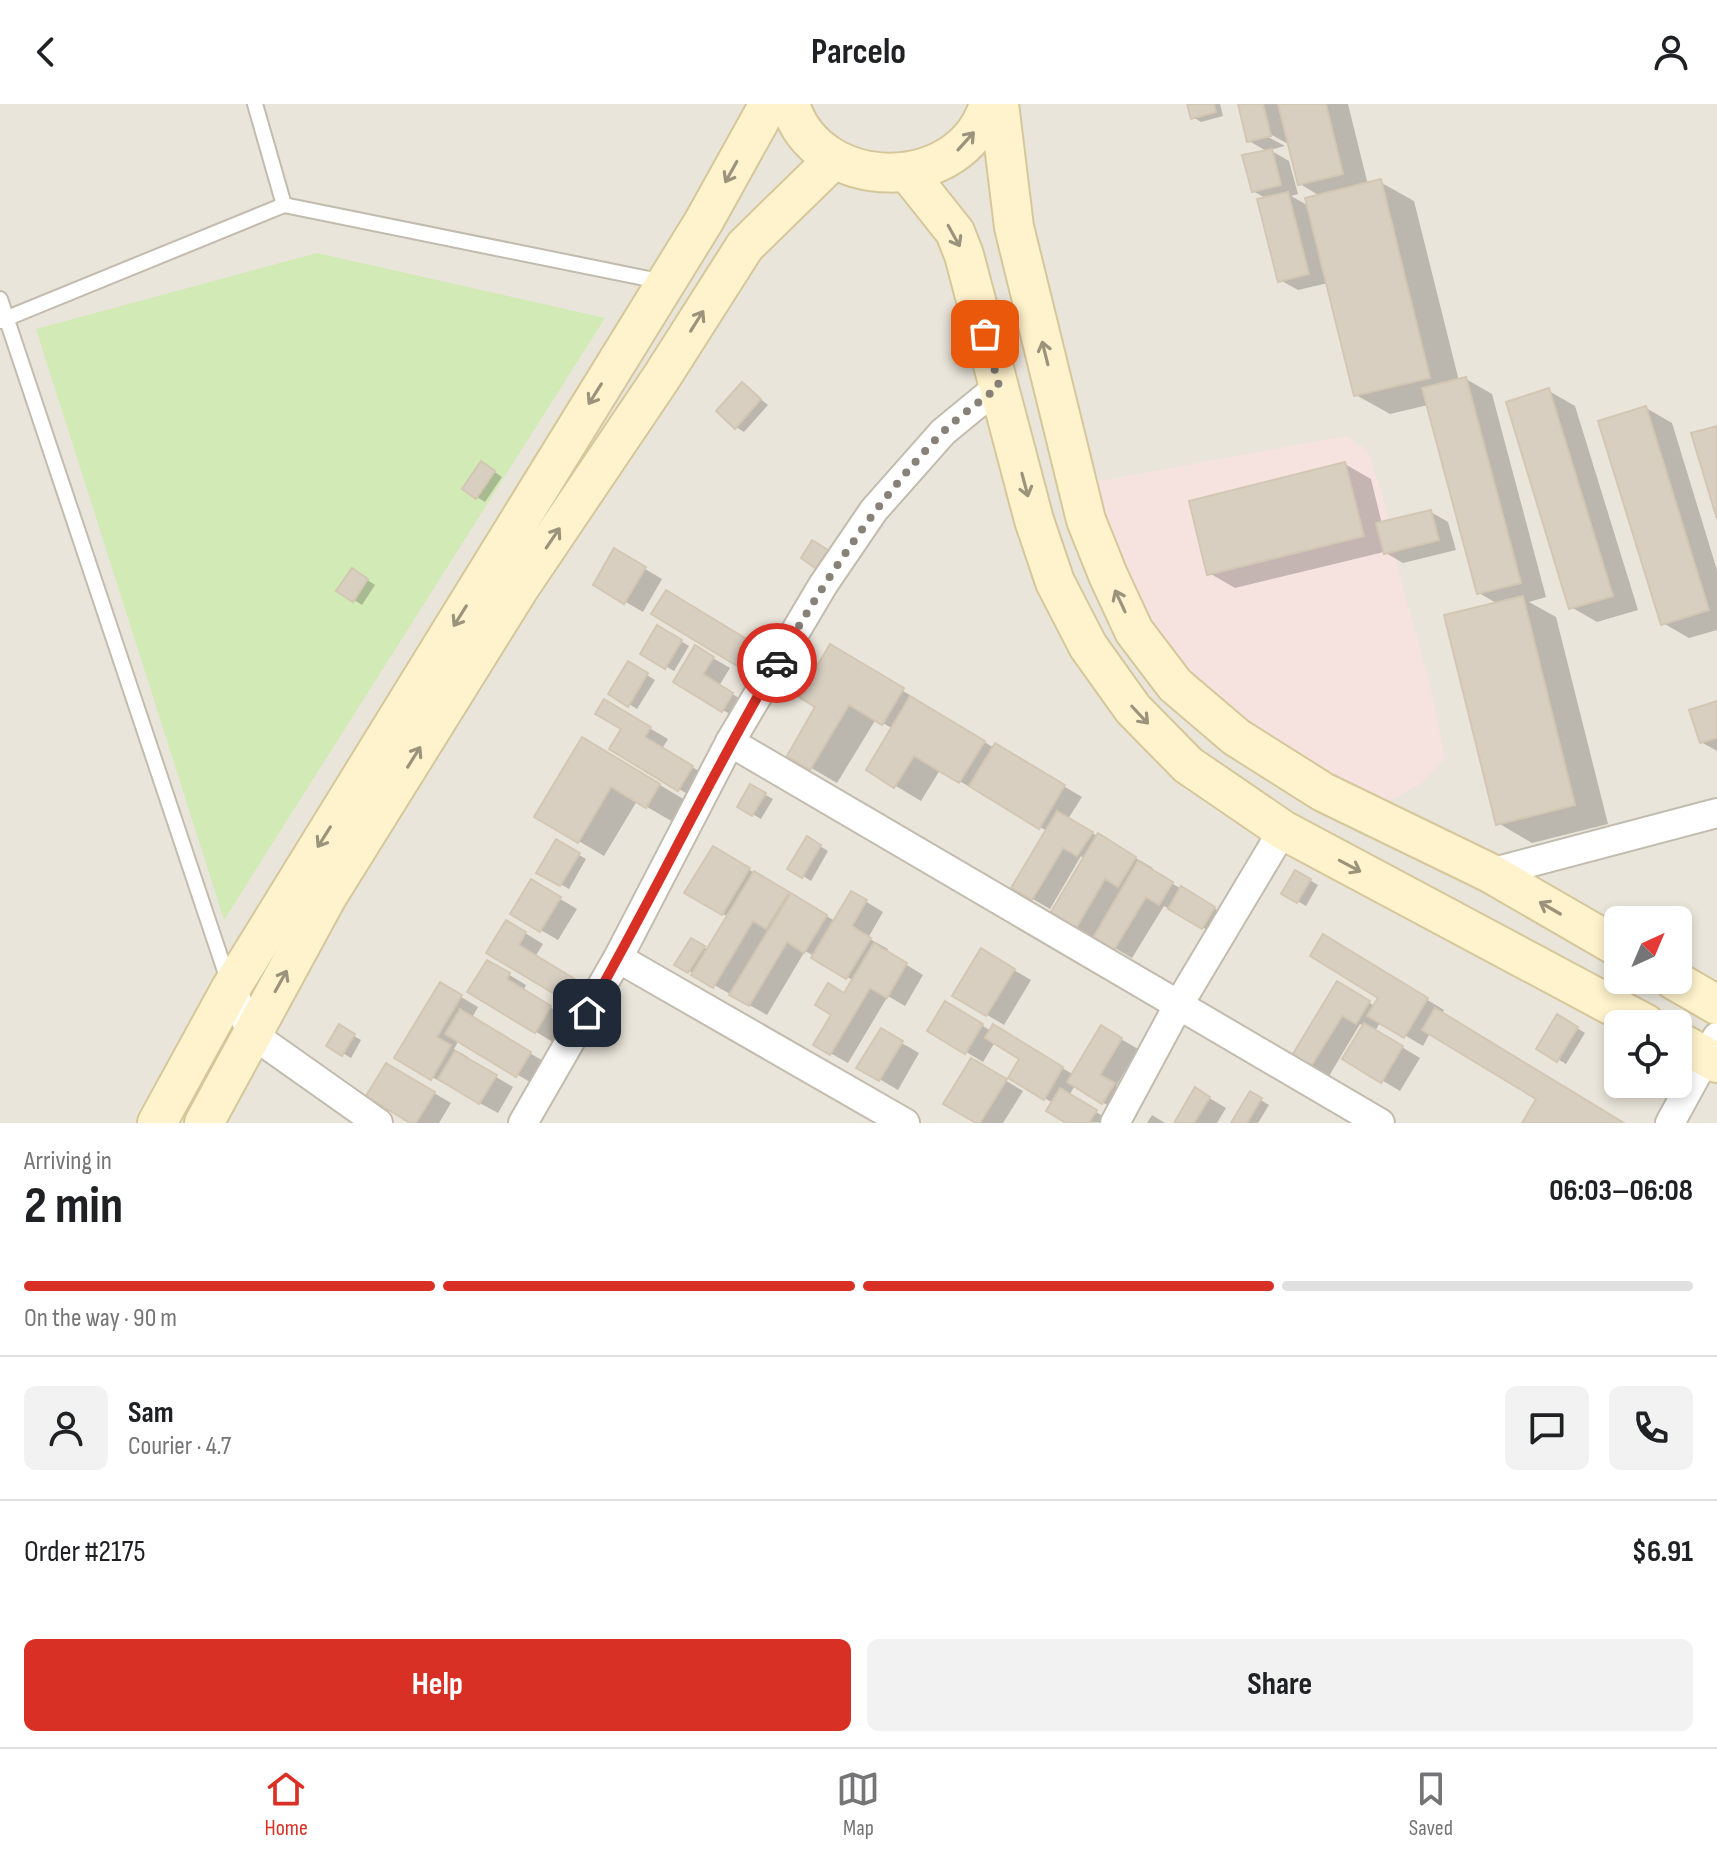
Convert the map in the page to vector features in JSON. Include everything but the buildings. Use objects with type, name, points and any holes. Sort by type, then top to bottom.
[{"type":"main road","points":[[157,1123],[231,988],[704,221],[769,104]]},
{"type":"main road","points":[[790,104],[794,117],[820,150],[833,160],[857,170],[908,173],[931,167],[963,147],[985,117],[989,104]]},
{"type":"main road","points":[[999,104],[1014,227],[1086,520],[1134,631],[1175,685],[1236,737],[1268,758],[1323,792],[1490,873],[1604,939]]},
{"type":"main road","points":[[204,1123],[327,897],[520,587],[661,378],[745,246],[833,160]]},
{"type":"main road","points":[[908,173],[955,232],[964,255],[1034,520],[1051,569],[1088,646],[1133,709],[1188,765],[1283,830],[1620,1010]]},
{"type":"main road","points":[[1245,806],[1268,758]]},
{"type":"main road","points":[[1692,990],[1717,1005]]},
{"type":"street","points":[[523,1123],[618,958],[730,742],[823,585],[874,510],[943,432],[999,386]]},
{"type":"street","points":[[730,742],[1380,1123]]},
{"type":"street","points":[[1490,873],[1717,813]]},
{"type":"street","points":[[1115,1123],[1179,1004],[1283,830]]},
{"type":"street","points":[[618,958],[905,1123]]},
{"type":"street","points":[[231,988],[252,1034],[378,1123]]},
{"type":"street","points":[[1670,1123],[1705,1049]]},
{"type":"lane","points":[[255,104],[284,205]]},
{"type":"lane","points":[[3,320],[284,205],[664,282]]},
{"type":"lane","points":[[0,299],[3,320],[231,988]]},
{"type":"shaded area","points":[[0,104],[1717,104],[1717,1123],[0,1123]]},
{"type":"shaded area","points":[[1346,436],[1367,450],[1382,493],[1401,581],[1430,685],[1445,759],[1422,783],[1388,802],[1361,801],[1244,726],[1150,635],[1089,483]]},
{"type":"green space","points":[[317,253],[605,318],[224,920],[36,329]]},
{"type":"way so far","points":[[777,663],[823,585],[874,510],[943,432],[999,386],[985,334]]},
{"type":"route","points":[[587,1013],[730,742],[777,663]]}]
